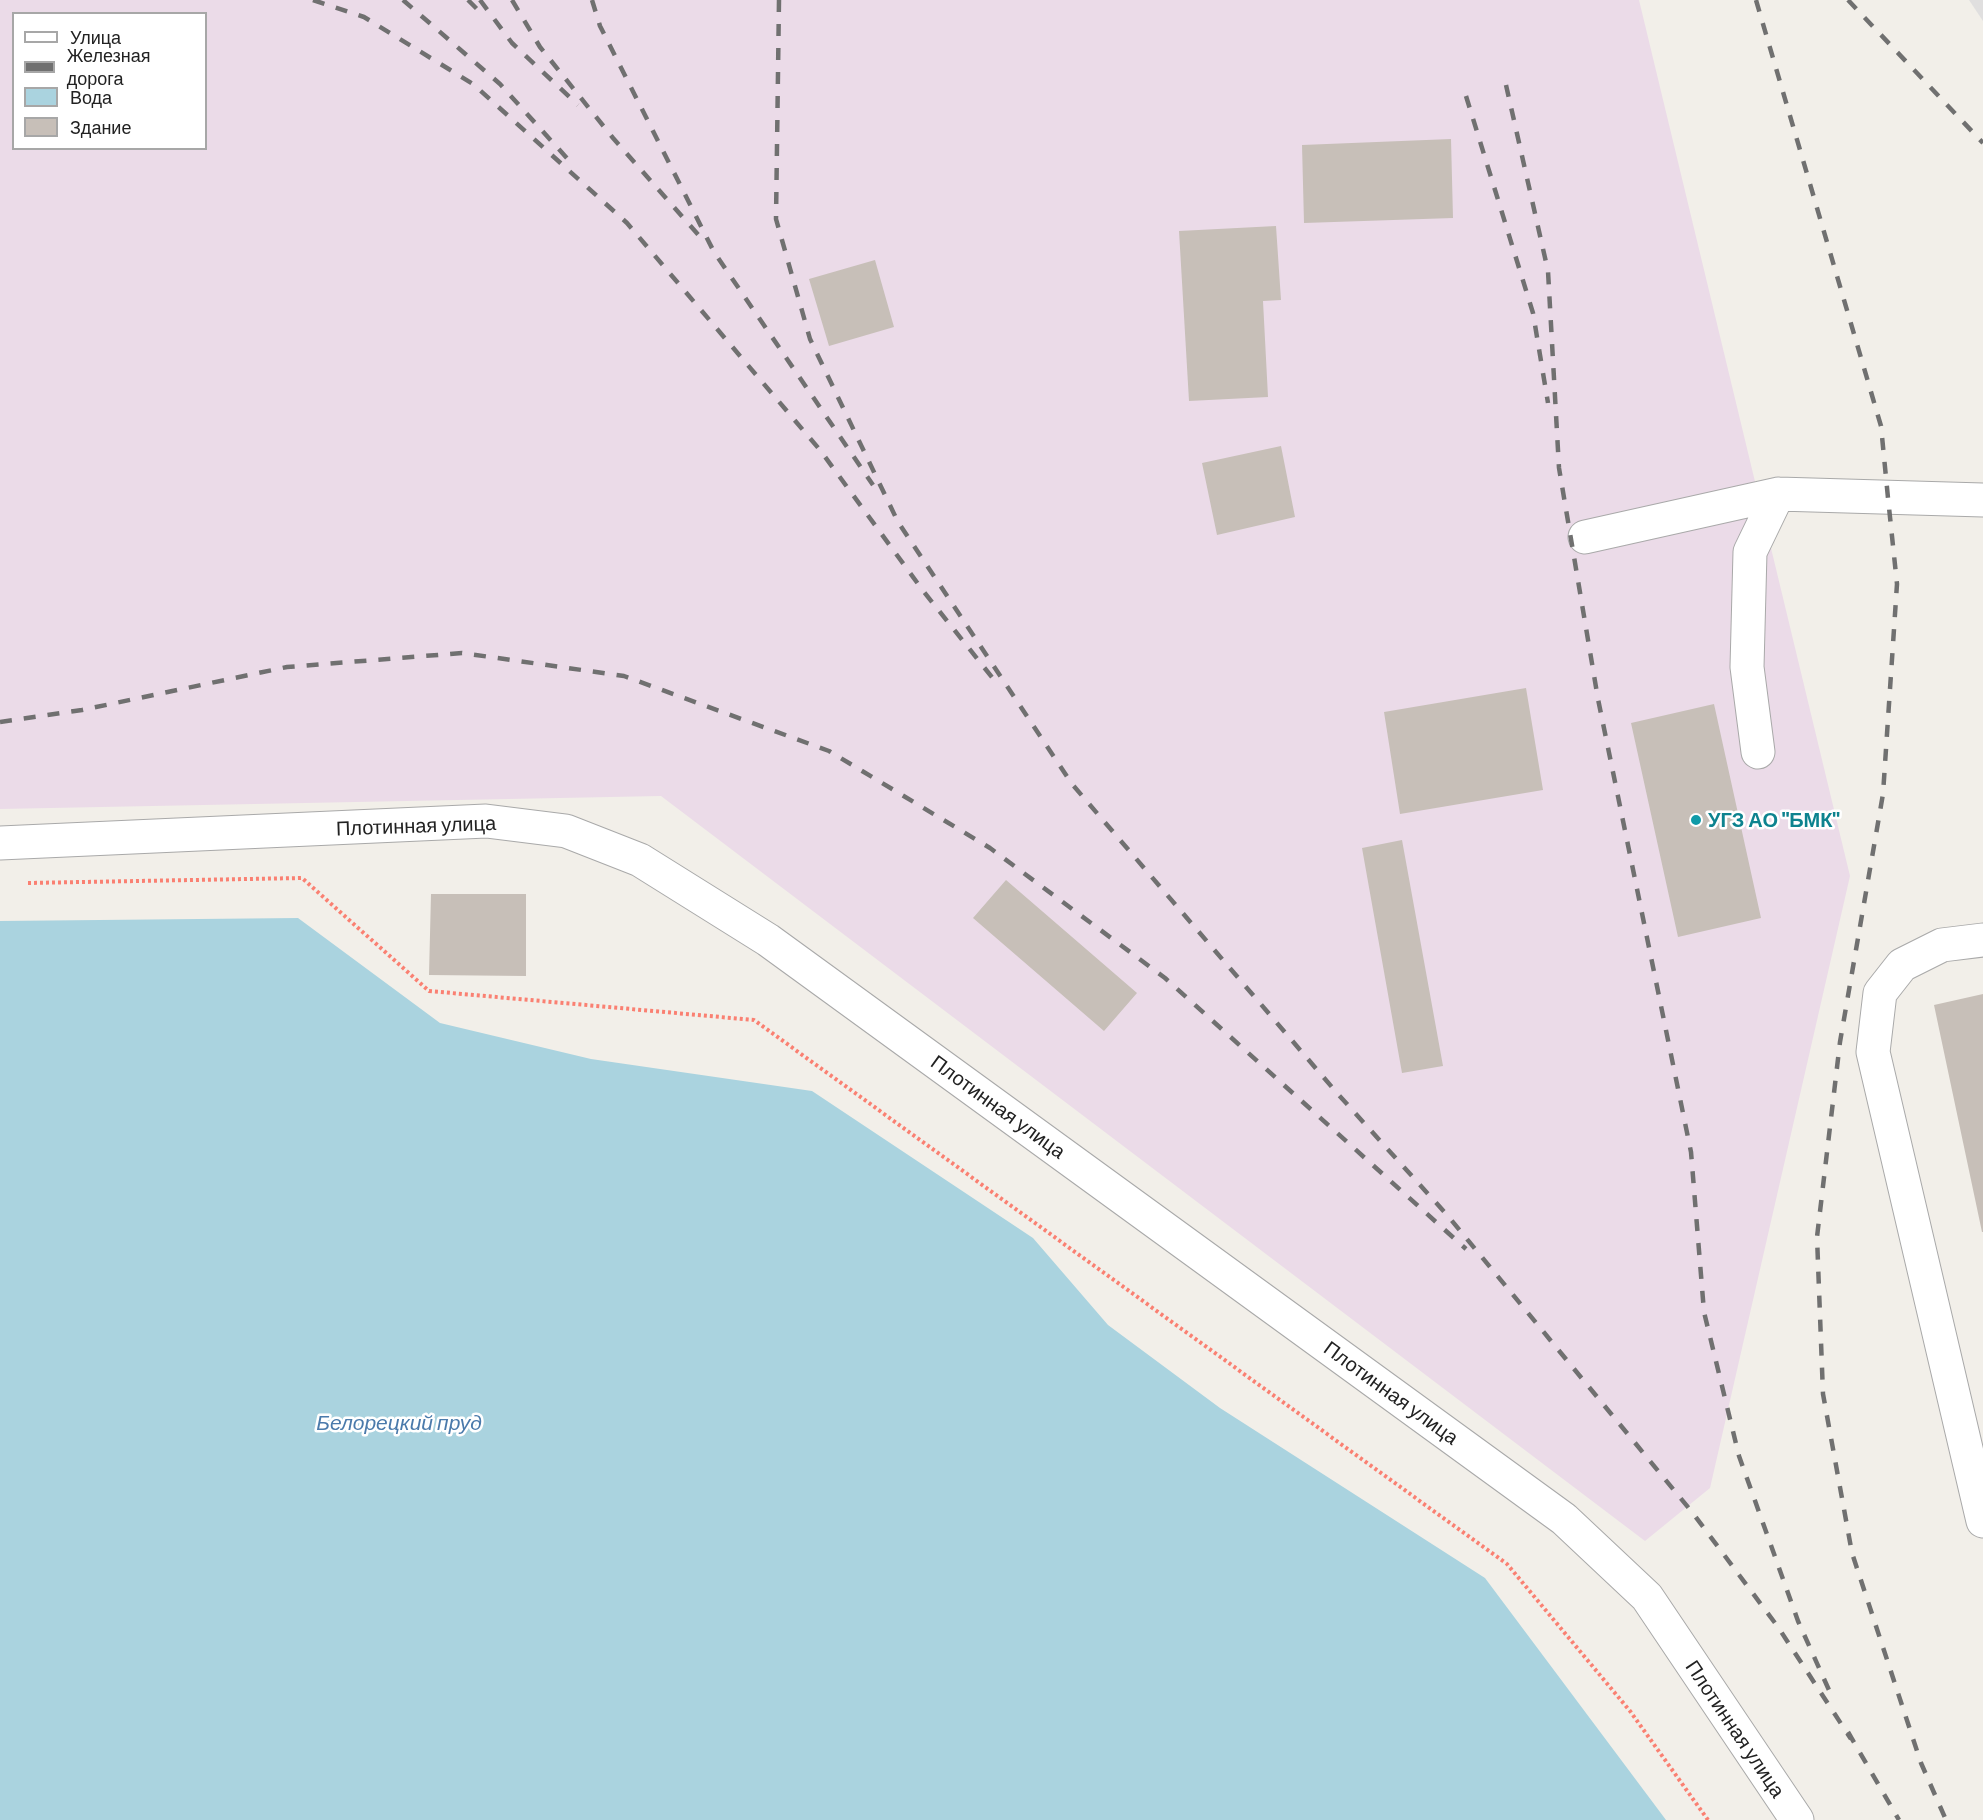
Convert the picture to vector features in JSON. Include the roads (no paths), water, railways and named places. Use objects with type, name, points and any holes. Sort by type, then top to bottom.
[{"type":"street","points":[[1585,537],[1778,494],[1983,500]]},
{"type":"street","points":[[1758,752],[1747,667],[1750,552],[1778,494]]},
{"type":"street","name":"Плотинная улица","points":[[0,843],[486,821],[566,831],[640,860],[768,940],[1564,1519],[1647,1597],[1797,1820]]},
{"type":"street","points":[[1983,940],[1942,945],[1902,965],[1880,993],[1873,1052],[1983,1521]]},
{"type":"water","name":"Белорецкий пруд","points":[[298,918],[440,1023],[591,1059],[812,1091],[1033,1238],[1108,1325],[1220,1408],[1485,1578],[1666,1820],[0,1820],[0,921]]},
{"type":"railway","points":[[313,0],[364,17],[473,84],[627,223],[820,450],[924,592],[995,681]]},
{"type":"railway","points":[[403,0],[500,84],[574,166]]},
{"type":"railway","points":[[468,0],[484,16]]},
{"type":"railway","points":[[480,0],[512,43],[578,105]]},
{"type":"railway","points":[[512,0],[540,47],[613,138],[702,239]]},
{"type":"railway","points":[[592,0],[600,26],[714,252],[873,485]]},
{"type":"railway","points":[[779,0],[776,219],[810,339],[898,522],[1072,784],[1337,1093],[1448,1216],[1692,1512],[1778,1627],[1851,1739]]},
{"type":"railway","points":[[1756,0],[1881,426],[1897,584],[1883,794],[1840,1042],[1817,1237],[1823,1394],[1852,1553],[1921,1763],[1946,1820]]},
{"type":"railway","points":[[1848,0],[1983,143]]},
{"type":"railway","points":[[1506,85],[1548,271],[1559,468],[1598,699],[1691,1152],[1704,1312],[1739,1456],[1798,1621],[1833,1699]]},
{"type":"railway","points":[[1466,96],[1533,313],[1548,403]]},
{"type":"railway","points":[[0,722],[82,710],[287,667],[462,653],[624,676],[829,751],[990,848],[1165,978],[1466,1249]]},
{"type":"railway","points":[[1848,1732],[1899,1820]]},
{"type":"place","name":"УГЗ АО \"БМК\"","points":[[1696,820]]}]
